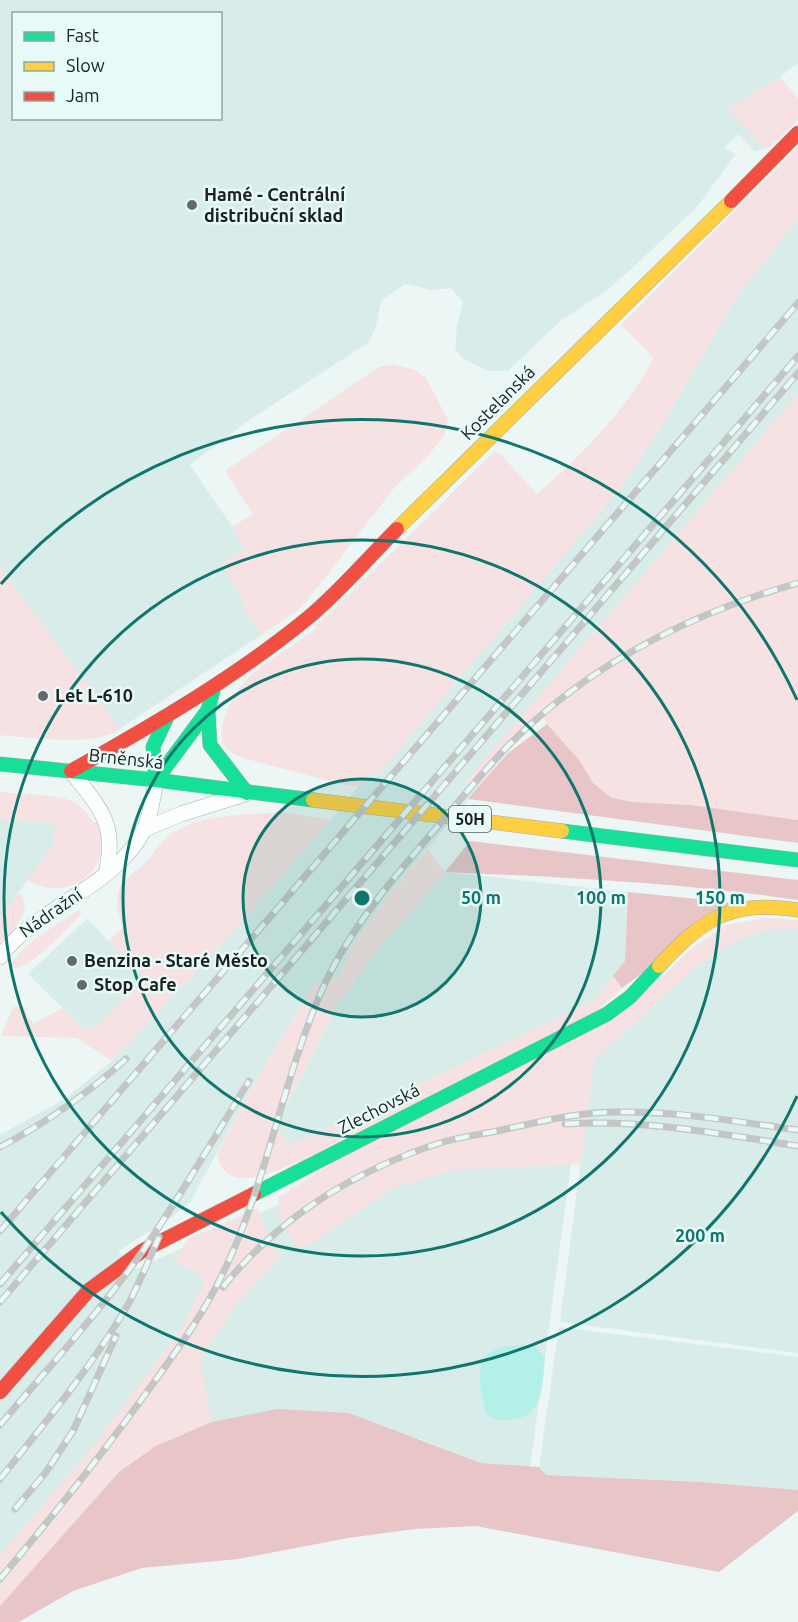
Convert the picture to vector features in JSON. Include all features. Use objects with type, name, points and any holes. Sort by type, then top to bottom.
[{"type":"main road","name":"Kostelanská","points":[[71,771],[167,717],[214,687],[310,616],[798,133]]},
{"type":"main road","points":[[214,687],[208,710],[210,745],[247,793]]},
{"type":"main road","points":[[156,780],[208,710]]},
{"type":"main road","points":[[156,780],[153,747],[167,717]]},
{"type":"main road","name":"Brněnská","points":[[0,764],[156,780],[247,793]]},
{"type":"main road","name":"50H","points":[[247,793],[586,832],[798,860]]},
{"type":"main road","name":"Zlechovská","points":[[0,1392],[89,1290],[142,1251],[607,1014],[634,993],[684,941],[707,922],[736,909],[768,906],[798,910]]},
{"type":"street","points":[[71,771],[101,810],[106,821],[110,843],[106,874]]},
{"type":"street","name":"Nádražní","points":[[0,957],[9,945],[26,930],[106,874],[126,855],[143,830],[156,780]]},
{"type":"street","points":[[143,830],[181,814],[247,793]]},
{"type":"shaded area","points":[[0,0],[798,0],[798,63],[729,109],[764,149],[755,151],[738,134],[724,148],[736,154],[696,208],[606,291],[559,322],[508,371],[488,371],[462,358],[455,348],[463,302],[451,288],[432,290],[405,284],[381,301],[376,326],[369,342],[245,423],[190,465],[246,547],[221,565],[246,604],[243,607],[261,635],[112,734],[23,737],[0,735]]},
{"type":"shaded area","points":[[780,77],[798,98],[798,120],[769,148],[764,149],[728,109]]},
{"type":"shaded area","points":[[798,147],[798,218],[737,296],[665,420],[619,490],[378,774],[369,773],[358,786],[344,785],[243,758],[228,750],[222,737],[224,718],[228,707],[245,681],[316,629],[315,625],[329,614],[495,451],[537,494],[586,448],[631,395],[654,358],[621,325]]},
{"type":"shaded area","points":[[798,218],[798,394],[465,783],[481,785],[389,894],[356,940],[337,977],[313,985],[254,1084],[190,1202],[172,1217],[118,1251],[136,1269],[505,1102],[585,1061],[530,1467],[481,1463],[421,1439],[119,1472],[0,1606],[0,1135],[63,1100],[112,1061],[223,942],[331,820],[369,773],[378,774],[619,490],[665,420],[737,296]]},
{"type":"shaded area","points":[[391,364],[415,370],[426,378],[448,420],[444,435],[429,455],[395,487],[306,602],[261,635],[242,607],[246,604],[221,565],[245,547],[232,527],[253,514],[225,471],[379,367]]},
{"type":"shaded area","points":[[798,394],[798,820],[691,805],[633,802],[612,798],[593,783],[580,761],[547,724],[539,711],[481,785],[464,783]]},
{"type":"shaded area","points":[[0,567],[120,729],[108,735],[78,740],[0,735]]},
{"type":"shaded area","points":[[547,724],[580,761],[593,783],[612,798],[633,802],[691,805],[798,820],[798,843],[468,799],[508,753]]},
{"type":"shaded area","points":[[0,792],[67,799],[80,806],[93,823],[98,820],[102,837],[101,853],[95,867],[86,877],[73,885],[59,888],[43,887],[27,880],[54,844],[55,824],[0,818]]},
{"type":"shaded area","points":[[282,812],[331,820],[223,942],[112,1061],[77,1038],[1,1036],[13,1007],[25,1006],[27,1015],[33,1024],[62,1008],[85,1030],[91,1030],[146,980],[109,941],[123,928],[117,912],[120,887],[170,835],[181,828],[208,819]]},
{"type":"shaded area","points":[[0,818],[55,824],[54,844],[0,918]]},
{"type":"shaded area","points":[[470,841],[798,880],[798,900],[666,885],[445,872]]},
{"type":"shaded area","points":[[428,849],[445,872],[378,949],[337,1005],[275,1128],[291,1145],[595,1000],[613,976],[622,988],[597,1011],[298,1162],[249,1178],[230,1175],[221,1166],[217,1154],[254,1084],[313,985],[337,977],[356,940],[389,894]]},
{"type":"shaded area","points":[[445,872],[628,892],[625,961],[595,1000],[292,1145],[275,1129],[337,1005],[378,949]]},
{"type":"shaded area","points":[[628,892],[737,903],[622,988],[613,976],[625,961]]},
{"type":"shaded area","points":[[21,894],[25,908],[20,921],[0,942],[0,918],[17,895]]},
{"type":"shaded area","points":[[79,910],[81,914],[38,956],[29,963],[13,968],[12,964],[24,949],[42,934]]},
{"type":"shaded area","points":[[765,918],[798,920],[798,930],[758,933],[722,949],[689,973],[594,1059],[581,1164],[454,1170],[393,1188],[310,1244],[298,1248],[278,1217],[279,1197],[349,1153],[648,990],[690,950],[727,925]]},
{"type":"shaded area","points":[[87,919],[146,979],[91,1030],[85,1030],[28,974]]},
{"type":"shaded area","points":[[787,928],[798,930],[798,1353],[560,1322],[594,1059],[695,968],[727,945],[756,932]]},
{"type":"shaded area","points":[[257,1208],[281,1257],[240,1300],[200,1359],[212,1422],[156,1446],[119,1472],[0,1606],[0,1554],[90,1450],[182,1327],[204,1283],[200,1274],[174,1261],[188,1239]]},
{"type":"shaded area","points":[[559,1327],[798,1357],[798,1490],[702,1482],[546,1475],[539,1467]]},
{"type":"shaded area","points":[[277,1409],[349,1413],[481,1463],[539,1467],[546,1475],[702,1482],[798,1490],[798,1511],[719,1572],[476,1526],[415,1529],[348,1538],[238,1559],[142,1568],[73,1591],[19,1622],[0,1622],[0,1606],[119,1472],[156,1446],[212,1422]]},
{"type":"water","points":[[524,1345],[536,1347],[545,1358],[542,1387],[537,1405],[524,1417],[503,1420],[491,1417],[487,1415],[480,1381],[480,1372],[485,1357],[495,1350]]},
{"type":"railway","points":[[0,1231],[798,303]]},
{"type":"railway","points":[[0,1284],[798,356]]},
{"type":"railway","points":[[0,1302],[798,373]]},
{"type":"railway","points":[[0,1579],[115,1435],[190,1331],[208,1302],[238,1240],[251,1205],[294,1066],[319,997],[341,952],[384,891],[496,758],[537,719],[570,692],[641,646],[679,627],[718,610],[798,583]]},
{"type":"railway","points":[[0,1147],[66,1107],[126,1059]]},
{"type":"railway","points":[[0,1425],[126,1275],[183,1189],[249,1081]]},
{"type":"railway","points":[[223,1287],[269,1239],[322,1198],[380,1166],[443,1142],[561,1117],[603,1112],[685,1115],[798,1130]]},
{"type":"railway","points":[[565,1124],[653,1126],[711,1132],[798,1146]]},
{"type":"railway","points":[[0,1479],[66,1396],[112,1331],[135,1291],[159,1237]]},
{"type":"railway","points":[[15,1509],[46,1472],[73,1431],[116,1336]]},
{"type":"traffic: fast","points":[[156,780],[208,710],[214,687]]},
{"type":"traffic: fast","points":[[208,710],[210,745],[247,793]]},
{"type":"traffic: fast","points":[[156,780],[153,747],[167,717]]},
{"type":"traffic: fast","points":[[0,764],[156,780],[313,800]]},
{"type":"traffic: fast","points":[[562,831],[798,860]]},
{"type":"traffic: fast","points":[[254,1194],[607,1014],[630,997],[659,966]]},
{"type":"traffic: slow","points":[[397,529],[731,201]]},
{"type":"traffic: slow","points":[[313,800],[562,831]]},
{"type":"traffic: slow","points":[[659,966],[690,936],[720,916],[754,908],[798,910]]},
{"type":"traffic: jam","points":[[731,201],[798,133]]},
{"type":"traffic: jam","points":[[71,771],[133,736],[253,660],[331,597],[397,529]]},
{"type":"traffic: jam","points":[[0,1392],[89,1290],[142,1251],[254,1194]]},
{"type":"place","name":"Hamé - Centrální distribuční sklad","points":[[192,205]]},
{"type":"place","name":"Let L-610","points":[[43,696]]},
{"type":"place","name":"Benzina - Staré Město","points":[[72,961]]},
{"type":"place","name":"Stop Cafe","points":[[82,985]]}]
